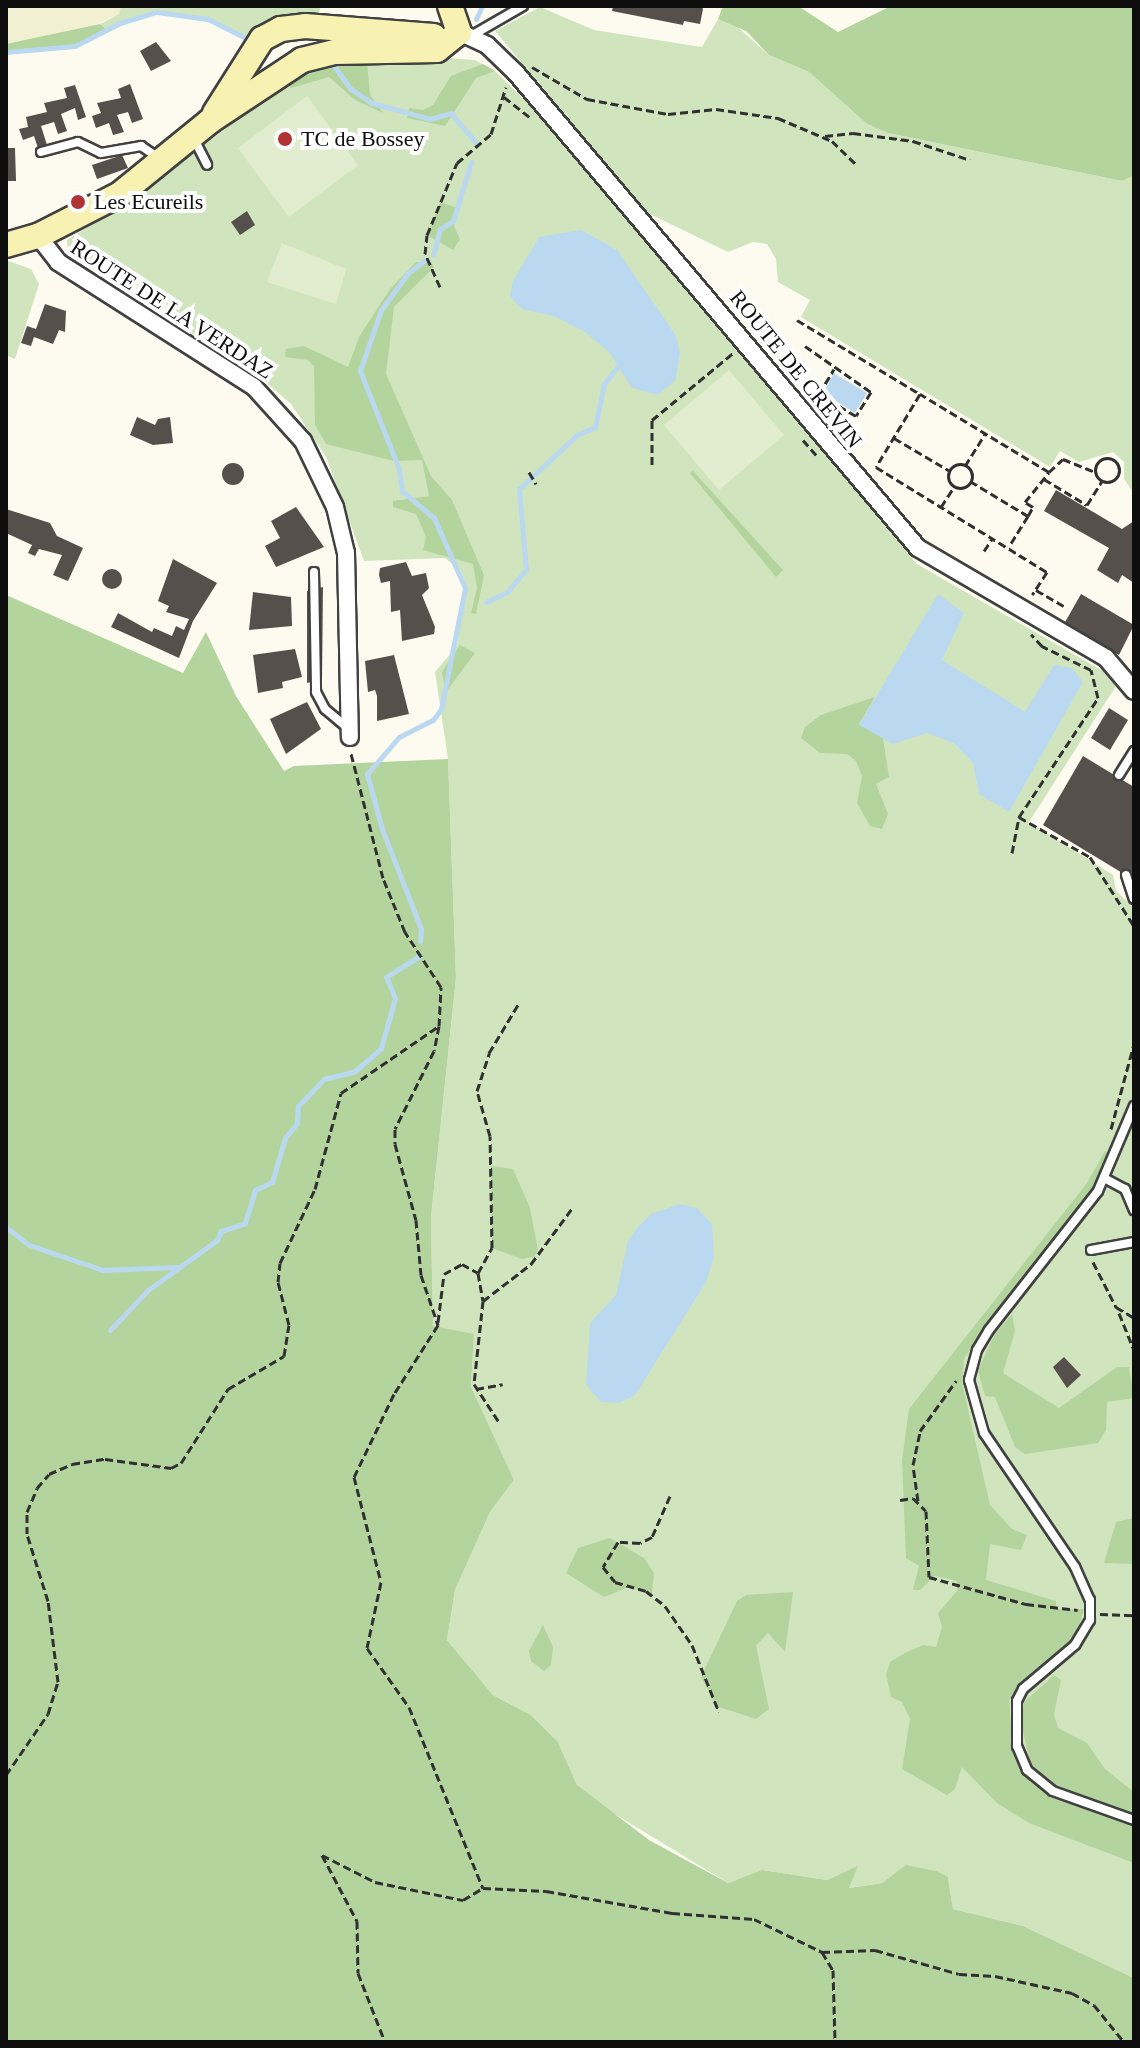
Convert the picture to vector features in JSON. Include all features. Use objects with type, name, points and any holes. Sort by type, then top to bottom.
[{"type":"street","points":[[450,6],[465,34]]},
{"type":"street","points":[[201,128],[262,39],[281,29],[305,26],[435,36],[465,34]]},
{"type":"street","points":[[6,245],[38,236],[98,207],[162,161],[201,128],[302,60],[335,52],[437,50],[465,34]]},
{"type":"street","name":"ROUTE DE CREVIN","points":[[465,34],[516,73],[911,541],[1106,658],[1134,691]]},
{"type":"street","name":"ROUTE DE LA VERDAZ","points":[[38,236],[58,262],[254,387],[303,441],[335,507],[346,553],[350,733]]},
{"type":"lane","points":[[465,34],[523,6]]},
{"type":"lane","points":[[201,128],[207,165]]},
{"type":"lane","points":[[41,152],[74,142],[101,153],[133,145],[162,161]]},
{"type":"lane","points":[[314,572],[316,692],[325,709],[350,733]]},
{"type":"lane","points":[[1119,775],[1134,751]]},
{"type":"lane","points":[[1126,875],[1134,899]]},
{"type":"lane","points":[[1134,1106],[1104,1178],[1062,1242],[977,1350],[969,1380],[984,1433],[1075,1567],[1091,1608],[1075,1645],[1017,1701],[1017,1746],[1027,1770],[1053,1791],[1134,1820]]},
{"type":"lane","points":[[1104,1178],[1125,1189],[1134,1210]]},
{"type":"lane","points":[[1091,1250],[1134,1242]]},
{"type":"path","points":[[440,287],[425,254],[427,235],[457,163],[486,142],[516,73],[536,68],[587,99],[668,114],[716,109],[764,115],[824,136],[857,165]]},
{"type":"path","points":[[824,136],[853,133],[913,141],[970,160]]},
{"type":"path","points":[[797,320],[1049,472]]},
{"type":"path","points":[[805,346],[871,392],[856,416],[819,394],[834,369]]},
{"type":"path","points":[[652,465],[652,420],[733,353]]},
{"type":"path","points":[[920,394],[876,467],[1047,572],[1036,590],[1024,630],[1042,646],[1091,670],[1098,698],[1019,817],[1012,853]]},
{"type":"path","points":[[950,471],[965,466],[986,433]]},
{"type":"path","points":[[894,438],[950,471],[954,487]]},
{"type":"path","points":[[1044,479],[1063,459],[1095,472],[1102,481]]},
{"type":"path","points":[[1008,549],[1033,507],[1025,502],[1040,476],[1087,505],[1102,481],[1117,478],[1117,463],[1102,459],[1095,472]]},
{"type":"path","points":[[965,466],[970,481],[1028,516]]},
{"type":"path","points":[[529,472],[536,484]]},
{"type":"path","points":[[941,507],[954,487],[970,481]]},
{"type":"path","points":[[984,551],[992,539]]},
{"type":"path","points":[[1036,590],[1064,606]]},
{"type":"path","points":[[350,733],[352,770],[383,878],[405,932],[441,987],[434,1051],[395,1129],[395,1144],[416,1220],[421,1275],[438,1325]]},
{"type":"path","points":[[1019,817],[1090,857],[1134,926]]},
{"type":"path","points":[[499,1422],[476,1389],[473,1375],[483,1301],[478,1273],[494,1235],[490,1136],[477,1091],[489,1053],[519,1003]]},
{"type":"path","points":[[6,1775],[48,1714],[58,1682],[48,1601],[27,1534],[30,1499],[49,1474],[72,1464],[105,1459],[171,1468],[181,1463],[228,1389],[284,1356],[289,1325],[278,1282],[280,1263],[315,1189],[341,1093],[439,1026]]},
{"type":"path","points":[[1120,1138],[1112,1132],[1111,1122],[1134,1044]]},
{"type":"path","points":[[483,1301],[531,1264],[573,1207]]},
{"type":"path","points":[[1091,1250],[1099,1280],[1116,1307],[1134,1350]]},
{"type":"path","points":[[478,1273],[462,1264],[444,1274],[438,1325],[394,1394],[354,1477],[381,1582],[367,1648],[409,1707],[483,1888]]},
{"type":"path","points":[[1116,1307],[1134,1318]]},
{"type":"path","points":[[977,1350],[920,1431],[913,1465],[918,1501],[929,1525],[929,1577],[1026,1604],[1091,1608],[1108,1618],[1134,1615]]},
{"type":"path","points":[[476,1389],[503,1384]]},
{"type":"path","points":[[670,1496],[652,1537],[640,1543],[618,1542],[603,1567],[615,1582],[646,1591],[665,1606],[692,1645],[719,1712]]},
{"type":"path","points":[[900,1500],[918,1501]]},
{"type":"path","points":[[385,2042],[358,1973],[357,1921],[322,1855],[375,1882],[463,1900],[483,1888],[546,1891],[672,1913],[754,1919],[822,1952],[875,1950],[959,1974],[995,1976],[1072,1993],[1094,2005],[1124,2042]]},
{"type":"path","points":[[822,1952],[833,1970],[835,2042]]},
{"type":"green space","points":[[6,6],[121,6],[119,14],[88,28],[6,44]]},
{"type":"green space","points":[[121,6],[321,6],[317,19],[248,39],[208,19],[171,12],[143,15],[107,30],[100,24],[119,14]]},
{"type":"green space","points":[[723,6],[798,6],[838,32],[891,6],[1134,6],[1134,176],[1122,181],[888,133],[867,124],[809,72],[769,55],[746,31],[718,19]]},
{"type":"green space","points":[[540,7],[594,30],[702,47],[718,19],[733,23],[769,55],[809,72],[867,124],[888,133],[1122,181],[1134,176],[1134,493],[1124,479],[1124,462],[1113,452],[1079,462],[1060,451],[1050,467],[801,317],[810,300],[778,282],[776,259],[767,244],[753,242],[728,252],[648,213],[495,31]]},
{"type":"green space","points":[[100,24],[107,30],[75,46],[6,52],[6,44]]},
{"type":"green space","points":[[448,58],[475,60],[495,71],[546,121],[917,564],[1108,674],[1116,686],[1029,822],[1113,875],[1116,891],[1134,908],[1134,1978],[1023,1926],[953,1909],[948,1877],[906,1866],[882,1883],[848,1888],[857,1867],[827,1880],[762,1870],[728,1883],[600,1805],[577,1785],[558,1742],[531,1715],[493,1695],[447,1640],[455,1590],[490,1512],[514,1480],[471,1388],[474,1334],[433,1327],[431,1217],[456,978],[448,759],[435,672],[457,646],[465,588],[461,571],[445,558],[364,561],[326,457],[291,404],[261,378],[68,253],[67,240],[130,201],[287,82],[334,63]]},
{"type":"green space","points":[[367,62],[370,95],[383,113],[355,100],[329,77],[291,88],[287,82],[334,63]]},
{"type":"green space","points":[[483,64],[495,71],[476,78],[445,126],[407,118],[409,108],[423,110],[433,105],[451,76]]},
{"type":"green space","points":[[307,96],[358,165],[289,217],[238,148]]},
{"type":"green space","points":[[440,202],[460,209],[454,226],[460,239],[453,250],[427,235]]},
{"type":"green space","points":[[282,243],[346,269],[336,304],[267,282]]},
{"type":"green space","points":[[6,260],[31,269],[39,284],[15,359],[6,355]]},
{"type":"green space","points":[[416,262],[431,262],[434,267],[394,307],[386,374],[431,476],[452,500],[484,575],[476,614],[471,613],[477,588],[473,564],[423,550],[426,537],[416,514],[393,507],[393,501],[429,496],[422,460],[394,461],[326,444],[315,425],[314,366],[308,360],[285,357],[286,349],[304,346],[348,367],[359,337],[390,289]]},
{"type":"green space","points":[[729,370],[784,435],[719,490],[664,425]]},
{"type":"green space","points":[[693,471],[783,570],[776,577],[690,473]]},
{"type":"green space","points":[[6,595],[183,673],[206,632],[236,696],[284,771],[294,766],[448,759],[456,978],[431,1217],[433,1326],[474,1334],[471,1387],[514,1480],[490,1512],[455,1590],[447,1640],[493,1695],[531,1715],[558,1742],[577,1785],[649,1840],[728,1883],[762,1870],[827,1880],[858,1866],[849,1888],[882,1883],[906,1865],[936,1871],[948,1877],[953,1909],[1023,1926],[1134,1978],[1134,2042],[6,2042]]},
{"type":"green space","points":[[460,645],[475,653],[446,692],[442,672]]},
{"type":"green space","points":[[875,697],[859,724],[883,738],[889,777],[876,784],[888,814],[882,829],[870,826],[857,803],[862,776],[856,761],[847,754],[820,753],[801,738],[805,727],[821,715]]},
{"type":"green space","points":[[1105,1151],[1110,1154],[1095,1189],[984,1328],[964,1359],[962,1383],[990,1505],[1012,1529],[1027,1535],[1021,1550],[990,1544],[986,1580],[1056,1601],[1056,1609],[1084,1609],[1076,1636],[1009,1700],[1013,1748],[1030,1782],[1052,1798],[1134,1826],[1134,1863],[1029,1823],[997,1803],[962,1767],[955,1789],[947,1795],[902,1769],[910,1719],[902,1702],[891,1697],[886,1675],[890,1662],[905,1653],[923,1645],[936,1647],[942,1627],[938,1613],[957,1591],[957,1581],[935,1576],[920,1590],[913,1590],[919,1566],[906,1558],[902,1460],[909,1409],[1087,1183]]},
{"type":"green space","points":[[491,1166],[513,1169],[530,1208],[538,1250],[534,1257],[522,1259],[492,1248]]},
{"type":"green space","points":[[1012,1314],[1015,1331],[1003,1373],[1059,1408],[1117,1367],[1129,1367],[1134,1398],[1107,1402],[1106,1430],[1098,1443],[1025,1454],[1015,1447],[995,1397],[985,1396],[978,1370],[995,1334]]},
{"type":"green space","points":[[1134,1518],[1134,1564],[1104,1563],[1116,1522]]},
{"type":"green space","points":[[610,1538],[644,1558],[654,1573],[652,1595],[629,1587],[604,1597],[566,1573],[578,1548]]},
{"type":"green space","points":[[793,1592],[785,1652],[768,1633],[756,1646],[769,1709],[756,1719],[716,1706],[701,1677],[737,1601],[746,1595]]},
{"type":"green space","points":[[543,1625],[553,1647],[551,1665],[544,1671],[531,1661],[529,1651]]},
{"type":"green space","points":[[1054,1675],[1061,1680],[1054,1714],[1058,1728],[1087,1743],[1105,1769],[1134,1792],[1134,1814],[1051,1783],[1031,1764],[1020,1721],[1024,1702]]},
{"type":"water","points":[[581,230],[617,250],[675,334],[680,353],[676,379],[658,395],[632,388],[609,352],[585,332],[554,316],[522,309],[510,296],[513,281],[539,237]]},
{"type":"water","points":[[834,373],[867,393],[855,413],[823,393]]},
{"type":"water","points":[[938,594],[964,613],[942,660],[1025,712],[1054,665],[1072,668],[1083,682],[1009,812],[979,794],[973,763],[954,743],[927,733],[893,744],[859,725]]},
{"type":"water","points":[[680,1204],[697,1208],[712,1224],[714,1257],[706,1282],[635,1395],[619,1403],[601,1402],[586,1385],[590,1323],[616,1295],[628,1241],[637,1228],[651,1214]]},
{"type":"building","points":[[613,6],[702,6],[703,9],[700,24],[684,21],[683,25],[612,11]]},
{"type":"building","points":[[156,42],[171,61],[151,71],[140,51]]},
{"type":"building","points":[[130,84],[143,119],[132,123],[128,112],[117,115],[124,132],[113,135],[109,123],[96,128],[92,116],[101,113],[97,103],[121,98],[118,89]]},
{"type":"building","points":[[75,85],[86,117],[78,120],[75,108],[61,114],[67,131],[58,134],[54,122],[41,126],[47,145],[38,148],[34,136],[23,140],[19,129],[28,127],[26,117],[47,112],[44,103],[67,98],[64,88]]},
{"type":"building","points":[[6,148],[15,148],[16,181],[6,181]]},
{"type":"building","points":[[122,155],[128,168],[97,179],[92,165]]},
{"type":"building","points":[[247,211],[255,225],[240,235],[231,222]]},
{"type":"building","points":[[45,304],[66,311],[65,332],[59,330],[53,344],[34,337],[31,346],[21,343],[27,326],[36,329]]},
{"type":"building","points":[[137,417],[155,425],[158,419],[170,417],[173,443],[153,445],[130,435]]},
{"type":"building","points":[[233,463],[241,466],[244,474],[241,482],[233,485],[225,482],[222,474],[225,466]]},
{"type":"building","points":[[1056,490],[1122,529],[1134,521],[1134,583],[1122,575],[1118,583],[1097,570],[1109,548],[1044,511]]},
{"type":"building","points":[[296,507],[324,547],[276,567],[265,546],[280,538],[271,521]]},
{"type":"building","points":[[6,509],[50,523],[57,536],[83,548],[68,581],[53,575],[62,555],[39,549],[35,556],[28,553],[32,545],[6,533]]},
{"type":"building","points":[[173,559],[217,583],[193,621],[179,658],[111,627],[118,613],[152,632],[154,628],[172,636],[176,626],[184,630],[189,619],[166,612],[169,606],[158,601]]},
{"type":"building","points":[[406,562],[412,576],[426,573],[429,588],[422,595],[435,627],[434,634],[402,641],[400,610],[391,612],[390,581],[381,583],[379,575],[380,568]]},
{"type":"building","points":[[112,569],[119,572],[122,579],[119,586],[112,589],[105,586],[102,579],[105,572]]},
{"type":"building","points":[[323,587],[322,679],[307,683],[307,591]]},
{"type":"building","points":[[253,592],[291,597],[292,626],[249,630]]},
{"type":"building","points":[[1081,594],[1134,625],[1119,655],[1064,624]]},
{"type":"building","points":[[295,649],[302,677],[282,682],[283,688],[258,693],[253,655]]},
{"type":"building","points":[[394,655],[409,714],[377,721],[377,696],[375,690],[368,692],[365,661]]},
{"type":"building","points":[[307,702],[321,729],[286,754],[270,719]]},
{"type":"building","points":[[1109,708],[1128,720],[1110,750],[1091,738]]},
{"type":"building","points":[[1083,756],[1134,787],[1134,880],[1043,825]]},
{"type":"building","points":[[1064,1357],[1081,1375],[1067,1388],[1053,1367]]},
{"type":"waterway","points":[[476,19],[482,6]]},
{"type":"waterway","points":[[6,52],[75,46],[120,23],[157,12],[208,19],[248,39]]},
{"type":"waterway","points":[[334,66],[351,89],[372,103],[430,119],[451,113],[475,142]]},
{"type":"waterway","points":[[433,255],[440,229],[453,221],[471,162]]},
{"type":"waterway","points":[[420,941],[421,929],[382,829],[367,774],[399,737],[433,720],[441,709],[465,588],[434,518],[402,491],[399,469],[360,371],[381,310],[408,273],[425,260]]},
{"type":"waterway","points":[[486,602],[507,592],[526,569],[519,489],[577,435],[595,427],[604,384],[619,365]]},
{"type":"waterway","points":[[110,1330],[148,1290],[217,1240],[221,1231],[245,1223],[255,1190],[272,1182],[285,1138],[297,1123],[298,1106],[324,1079],[355,1071],[381,1048],[395,998],[386,977],[419,956]]},
{"type":"waterway","points":[[6,1227],[29,1245],[103,1270],[178,1267]]},
{"type":"place","name":"TC de Bossey","points":[[285,139]]},
{"type":"place","name":"Les Ecureils","points":[[78,202]]}]
